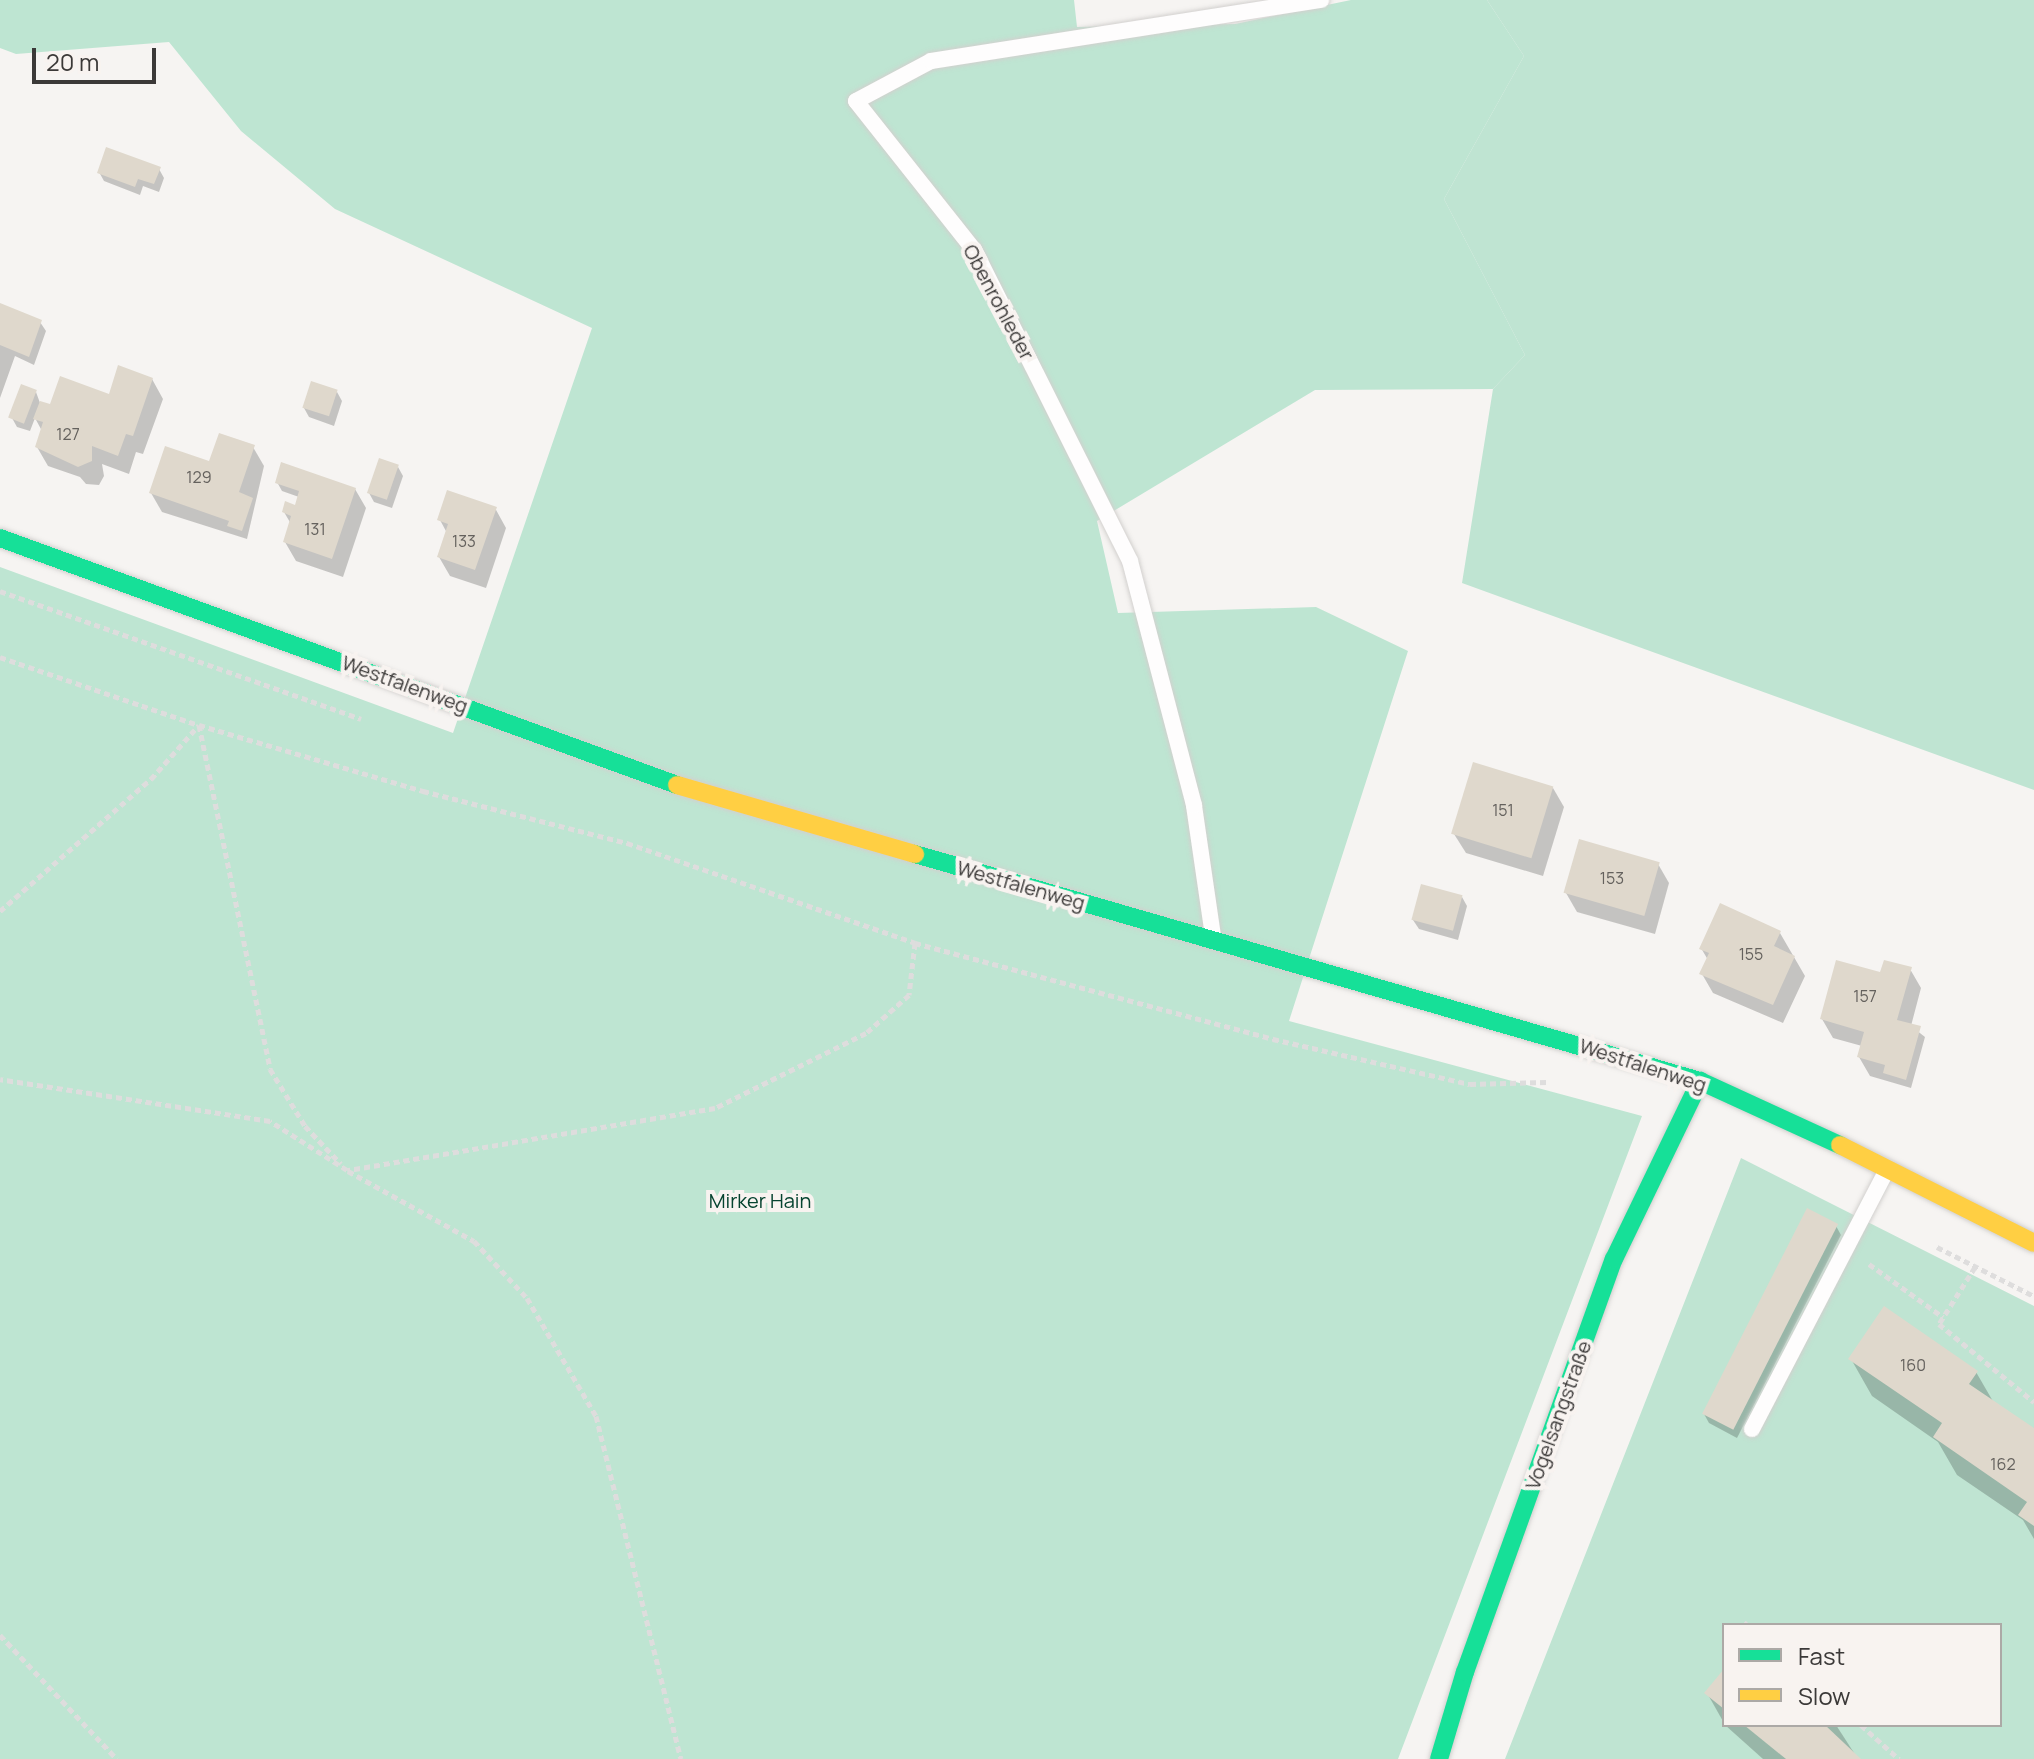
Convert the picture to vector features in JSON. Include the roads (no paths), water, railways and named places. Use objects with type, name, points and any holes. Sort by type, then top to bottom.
[{"type":"street","name":"Westfalenweg","points":[[0,538],[687,789],[1214,941],[1503,1020],[1700,1081],[1887,1169],[2034,1243]]},
{"type":"street","name":"Vogelsangstraße","points":[[1439,1759],[1465,1672],[1614,1259],[1700,1081]]},
{"type":"lane","name":"Obenrohleder","points":[[1214,941],[1194,805],[1130,561],[974,250],[856,101],[931,61],[1321,0]]},
{"type":"lane","points":[[1752,1429],[1887,1169]]},
{"type":"park label","name":"Mirker Hain","points":[[760,1200]]}]
